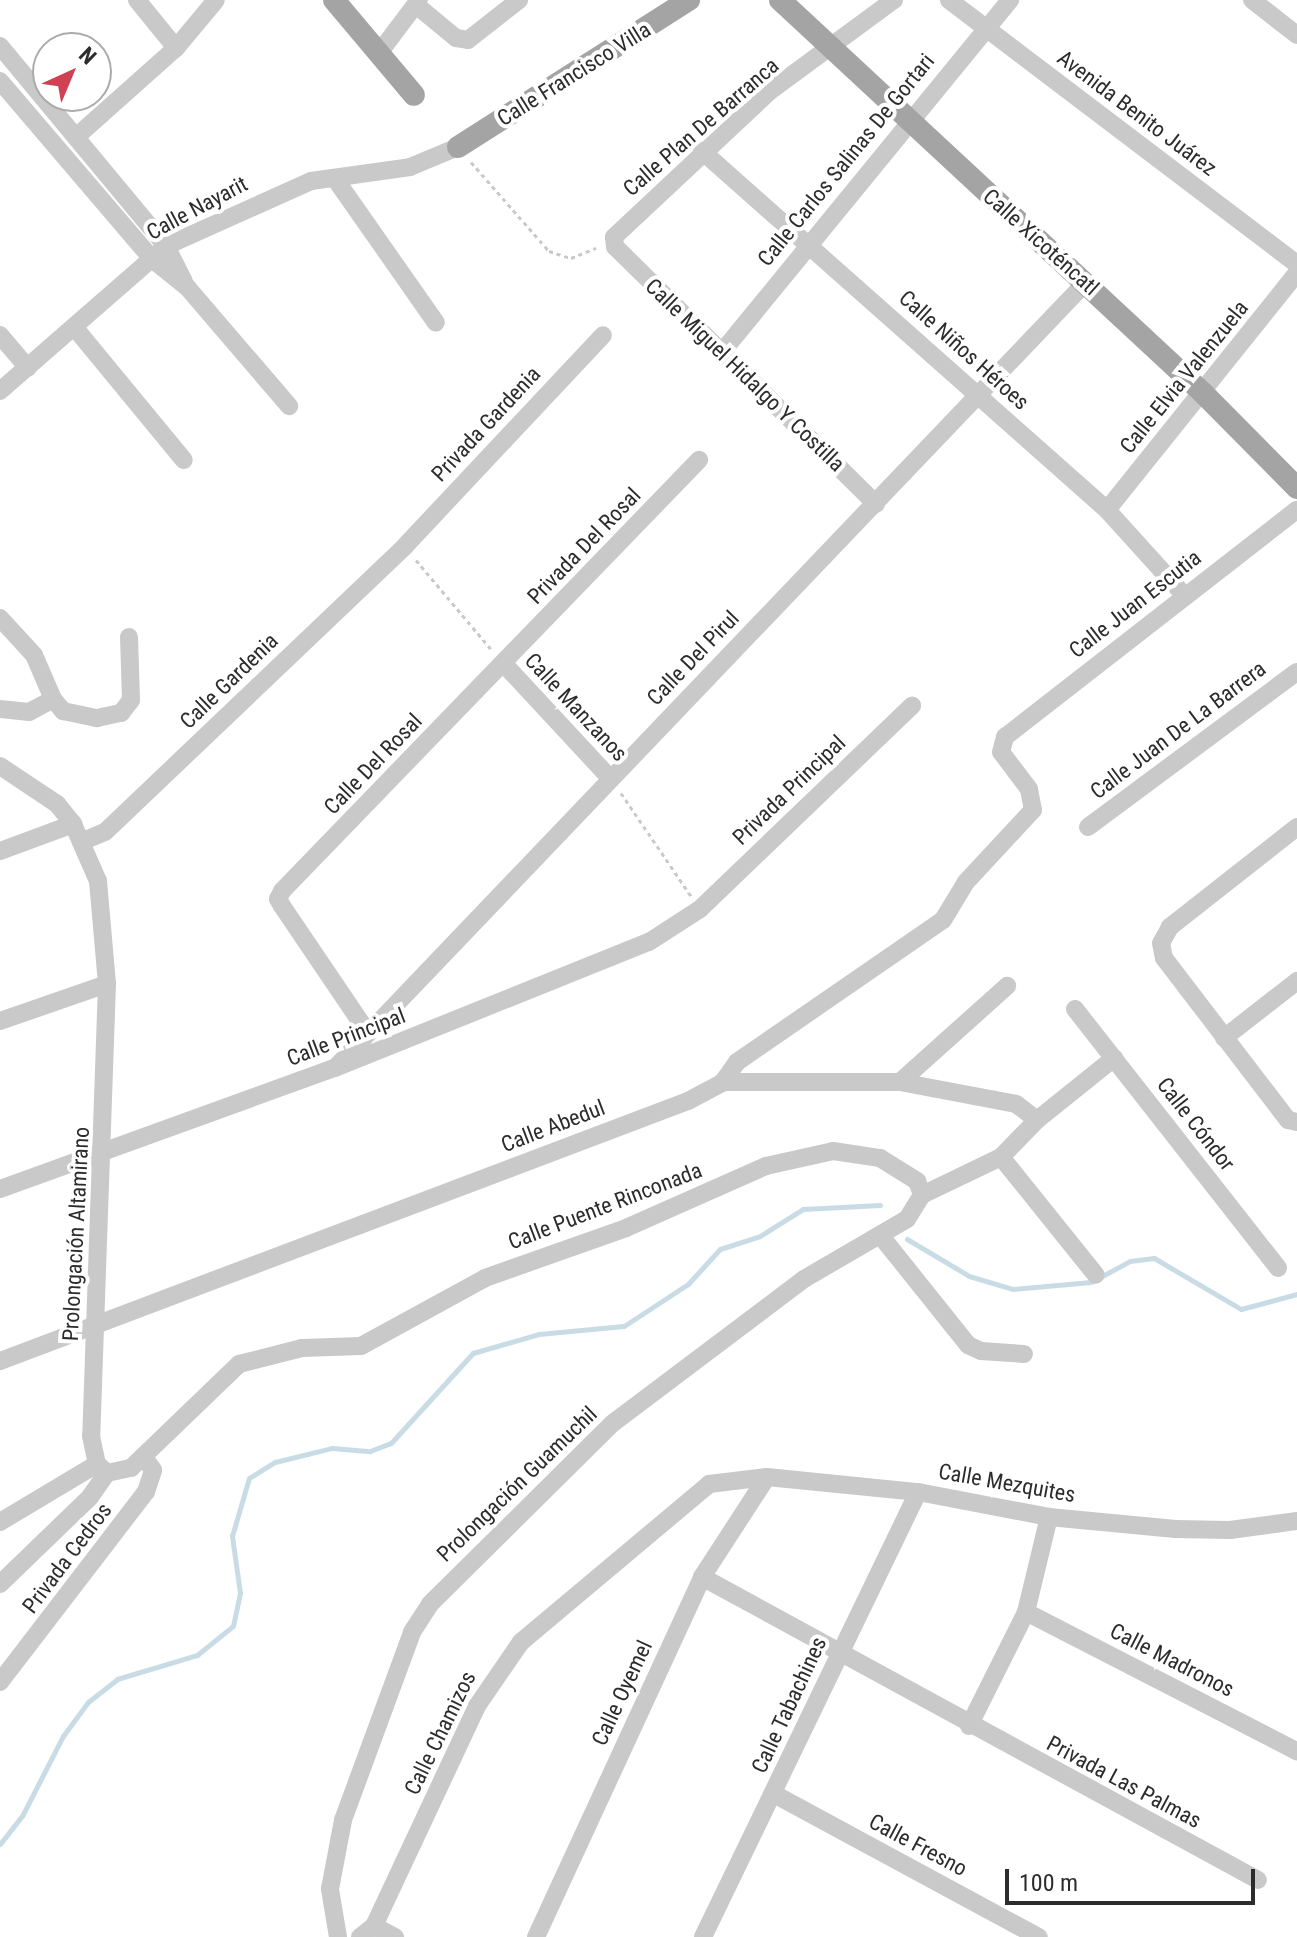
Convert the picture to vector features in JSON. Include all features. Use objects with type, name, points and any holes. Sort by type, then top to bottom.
[{"type":"main road","points":[[334,0],[414,95]]},
{"type":"main road","name":"Calle Francisco Villa","points":[[458,147],[689,0]]},
{"type":"main road","name":"Calle Xicoténcatl","points":[[780,0],[831,51],[1086,282],[1297,488]]},
{"type":"street","points":[[137,0],[176,48]]},
{"type":"street","points":[[76,137],[176,48],[216,0]]},
{"type":"street","points":[[379,53],[418,2],[456,38],[468,40],[519,0]]},
{"type":"street","name":"Calle Plan De Barranca","points":[[615,244],[702,151],[770,91],[831,51],[894,0]]},
{"type":"street","name":"Avenida Benito Juárez","points":[[949,0],[1297,264]]},
{"type":"street","name":"Calle Carlos Salinas De Gortari","points":[[722,352],[808,242],[1010,0]]},
{"type":"street","points":[[1252,0],[1297,35]]},
{"type":"street","points":[[0,46],[76,137],[159,253]]},
{"type":"street","points":[[0,81],[159,253],[289,406]]},
{"type":"street","name":"Calle Nayarit","points":[[0,391],[159,253],[275,194],[311,181],[336,180],[433,161],[458,147]]},
{"type":"street","name":"Calle Niños Héroes","points":[[702,151],[1107,510],[1184,595]]},
{"type":"street","points":[[336,180],[436,323]]},
{"type":"street","name":"Calle Miguel Hidalgo Y Costilla","points":[[615,244],[876,504]]},
{"type":"street","name":"Calle Elvia Valenzuela","points":[[1107,510],[1297,273]]},
{"type":"street","name":"Calle Del Pirul","points":[[335,1068],[366,1030],[876,504],[1086,282]]},
{"type":"street","points":[[75,328],[184,460]]},
{"type":"street","points":[[0,335],[28,368]]},
{"type":"street","name":"Privada Gardenia","points":[[405,546],[603,335]]},
{"type":"street","name":"Privada Del Rosal","points":[[504,664],[699,460]]},
{"type":"street","name":"Calle Juan Escutia","points":[[1034,802],[1001,752],[1005,737],[1297,510]]},
{"type":"street","name":"Calle Gardenia","points":[[0,851],[77,833],[105,832],[405,546]]},
{"type":"street","points":[[0,618],[34,655],[53,699],[63,711],[97,718],[121,713],[131,700],[129,637]]},
{"type":"street","name":"Calle Manzanos","points":[[504,664],[610,778]]},
{"type":"street","name":"Calle Del Rosal","points":[[366,1030],[278,899],[504,664]]},
{"type":"street","name":"Calle Juan De La Barrera","points":[[1088,827],[1297,672]]},
{"type":"street","points":[[0,709],[29,712],[53,699]]},
{"type":"street","name":"Privada Principal","points":[[700,909],[912,706]]},
{"type":"street","points":[[0,766],[57,804],[77,833]]},
{"type":"street","name":"Calle Abedul","points":[[0,1361],[688,1101],[723,1082],[737,1062],[943,920],[966,882],[1034,802]]},
{"type":"street","points":[[1297,827],[1170,927],[1161,943],[1164,958],[1224,1038],[1288,1120],[1297,1122]]},
{"type":"street","name":"Prolongación Altamirano","points":[[77,833],[98,881],[107,984],[105,1151],[91,1436],[102,1468]]},
{"type":"street","name":"Calle Principal","points":[[0,1189],[335,1068],[649,942],[700,909]]},
{"type":"street","points":[[1224,1038],[1297,981]]},
{"type":"street","points":[[0,1021],[107,984]]},
{"type":"street","points":[[900,1082],[1007,986]]},
{"type":"street","name":"Calle Cóndor","points":[[1075,1009],[1278,1268]]},
{"type":"street","points":[[922,1195],[1001,1157],[1037,1120],[1114,1058]]},
{"type":"street","points":[[723,1082],[900,1082],[1016,1104],[1037,1120]]},
{"type":"street","name":"Calle Puente Rinconada","points":[[0,1522],[102,1468],[119,1473],[144,1457],[239,1364],[302,1348],[361,1346],[485,1278],[626,1228],[766,1166],[833,1151],[880,1158],[900,1166],[917,1181],[922,1195]]},
{"type":"street","points":[[1001,1157],[1096,1275]]},
{"type":"street","name":"Prolongación Guamuchil","points":[[338,1937],[330,1889],[343,1820],[412,1632],[430,1604],[613,1423],[804,1279],[907,1219],[922,1195]]},
{"type":"street","points":[[880,1235],[968,1345],[981,1351],[1024,1354]]},
{"type":"street","name":"Privada Cedros","points":[[0,1682],[146,1492],[153,1470],[144,1457]]},
{"type":"street","points":[[0,1584],[90,1497],[102,1468]]},
{"type":"street","name":"Calle Mezquites","points":[[709,1484],[767,1477],[918,1492],[1049,1517],[1230,1530],[1297,1521]]},
{"type":"street","name":"Calle Oyemel","points":[[536,1937],[702,1577],[767,1477]]},
{"type":"street","name":"Calle Chamizos","points":[[367,1931],[497,1672],[521,1642],[709,1484]]},
{"type":"street","name":"Calle Tabachines","points":[[709,1935],[838,1653],[918,1492]]},
{"type":"street","points":[[969,1726],[1026,1612],[1049,1517]]},
{"type":"street","name":"Privada Las Palmas","points":[[702,1577],[969,1726],[1258,1880]]},
{"type":"street","name":"Calle Madronos","points":[[1026,1612],[1297,1751]]},
{"type":"street","name":"Calle Fresno","points":[[774,1794],[1039,1937]]},
{"type":"street","points":[[367,1931],[395,1937]]},
{"type":"path","points":[[458,147],[549,251],[571,258],[615,244]]},
{"type":"path","name":"Calle Manzanos","points":[[405,546],[504,664]]},
{"type":"path","name":"Calle Manzanos","points":[[610,778],[700,909]]},
{"type":"waterway","points":[[0,1844],[22,1816],[63,1736],[88,1702],[117,1679],[197,1655],[233,1626],[240,1593],[232,1536],[249,1478],[275,1462],[332,1448],[370,1451],[391,1443],[473,1353],[539,1334],[624,1326],[688,1284],[720,1249],[760,1236],[803,1209],[880,1205]]},
{"type":"waterway","points":[[907,1239],[969,1276],[1013,1289],[1091,1282],[1130,1261],[1154,1258],[1241,1309],[1297,1294]]}]
